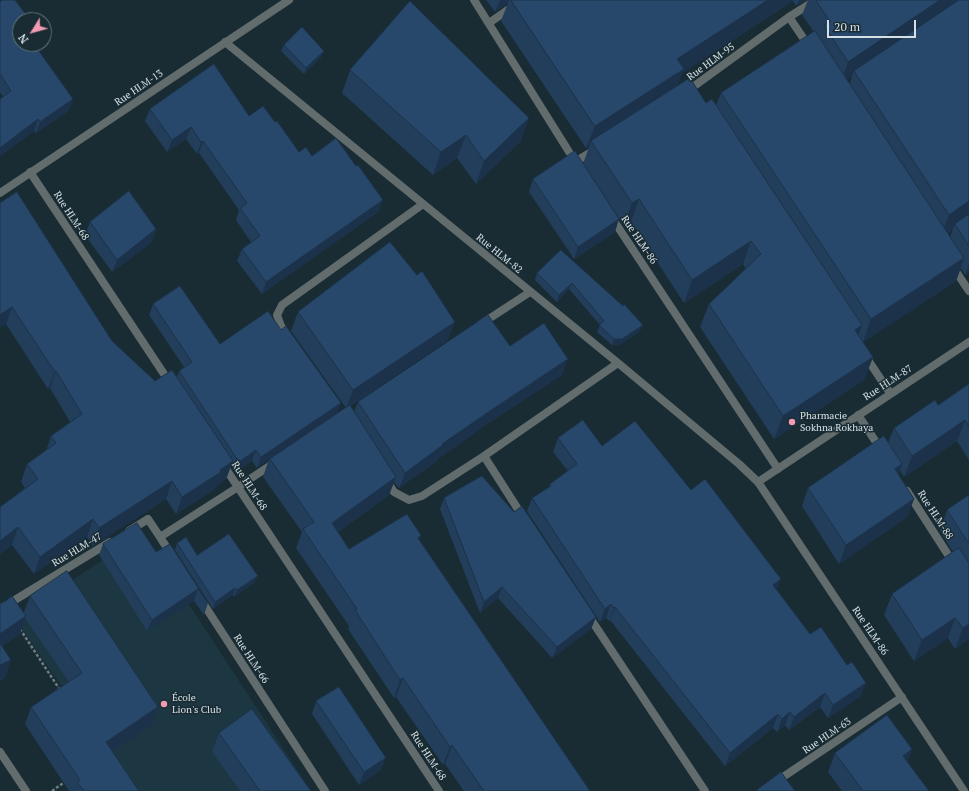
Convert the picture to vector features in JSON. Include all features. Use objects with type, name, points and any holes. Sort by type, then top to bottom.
[{"type":"street","points":[[474,0],[578,166],[602,145]]},
{"type":"street","points":[[489,23],[522,0]]},
{"type":"street","name":"Rue HLM-95","points":[[676,98],[692,93],[789,17],[816,0]]},
{"type":"street","name":"Rue HLM-13","points":[[0,193],[286,1]]},
{"type":"street","points":[[789,17],[814,55]]},
{"type":"street","name":"Rue HLM-82","points":[[225,42],[618,363],[733,459],[758,482]]},
{"type":"street","name":"Rue HLM-68","points":[[30,172],[173,389]]},
{"type":"street","points":[[294,345],[281,326],[277,315],[282,305],[423,204]]},
{"type":"street","name":"Rue HLM-86","points":[[606,209],[778,469]]},
{"type":"street","points":[[947,258],[969,291]]},
{"type":"street","points":[[477,327],[530,292]]},
{"type":"street","name":"Rue HLM-87","points":[[758,482],[969,342]]},
{"type":"street","points":[[860,347],[890,393]]},
{"type":"street","points":[[381,473],[394,492],[409,500],[422,496],[484,456],[618,363]]},
{"type":"street","points":[[858,415],[888,460]]},
{"type":"street","name":"Rue HLM-68","points":[[216,454],[439,791]]},
{"type":"street","points":[[484,456],[528,523]]},
{"type":"street","points":[[177,564],[160,538],[282,458]]},
{"type":"street","name":"Rue HLM-86","points":[[758,482],[964,791]]},
{"type":"street","name":"Rue HLM-88","points":[[904,487],[960,573]]},
{"type":"street","name":"Rue HLM-47","points":[[2,608],[148,519],[160,538]]},
{"type":"street","name":"Rue HLM-66","points":[[195,591],[325,791]]},
{"type":"street","points":[[584,608],[705,791]]},
{"type":"street","name":"Rue HLM-63","points":[[762,791],[781,783],[902,697]]},
{"type":"street","points":[[0,752],[26,791]]},
{"type":"path","points":[[2,608],[64,697]]},
{"type":"path","points":[[52,791],[70,777]]},
{"type":"shaded area","name":"École Lion's Club","points":[[143,534],[311,791],[135,791],[14,618]]},
{"type":"building","points":[[3,0],[15,0],[24,12],[12,12],[12,52],[40,52],[73,99],[40,122],[38,119],[0,148],[0,99],[11,91],[0,74],[0,2]]},
{"type":"building","points":[[511,0],[768,0],[677,59],[684,69],[595,126]]},
{"type":"building","points":[[816,0],[940,0],[848,62],[824,25],[830,22]]},
{"type":"building","points":[[959,0],[969,0],[969,201],[949,215],[854,71]]},
{"type":"building","points":[[410,1],[529,118],[484,161],[466,135],[441,152],[350,70]]},
{"type":"building","points":[[302,27],[324,51],[306,68],[284,45]]},
{"type":"building","points":[[815,31],[964,258],[871,319],[721,93]]},
{"type":"building","points":[[214,64],[249,116],[263,106],[275,122],[277,121],[299,152],[306,147],[312,156],[336,138],[356,166],[358,165],[383,200],[266,282],[242,249],[260,236],[240,208],[247,203],[203,141],[201,142],[191,127],[172,140],[150,109]]},
{"type":"building","points":[[690,78],[706,103],[712,99],[862,325],[855,330],[873,357],[783,416],[709,304],[761,254],[751,241],[692,280],[639,199],[632,203],[591,141]]},
{"type":"building","points":[[575,151],[619,219],[578,247],[533,179]]},
{"type":"building","points":[[129,191],[156,229],[117,260],[90,222]]},
{"type":"building","points":[[17,192],[112,341],[155,381],[172,370],[233,461],[220,470],[221,472],[182,497],[172,481],[99,528],[93,519],[40,557],[18,527],[0,541],[0,507],[38,479],[27,464],[56,443],[51,436],[82,414],[56,371],[55,372],[12,307],[0,315],[0,203]]},
{"type":"building","points":[[969,214],[969,246],[955,224]]},
{"type":"building","points":[[390,242],[417,275],[422,271],[455,322],[353,390],[298,312]]},
{"type":"building","points":[[561,250],[623,306],[624,304],[643,325],[622,339],[614,339],[599,325],[604,321],[572,283],[559,295],[537,273]]},
{"type":"building","points":[[180,286],[220,344],[268,311],[281,330],[286,326],[341,403],[261,457],[256,450],[239,462],[179,371],[192,362],[153,304]]},
{"type":"building","points":[[488,315],[510,346],[544,323],[568,359],[442,444],[443,445],[405,473],[358,402]]},
{"type":"building","points":[[969,384],[969,427],[965,420],[912,456],[894,428],[935,400],[938,405]]},
{"type":"building","points":[[350,405],[396,477],[332,523],[349,549],[407,514],[421,535],[418,538],[590,791],[484,791],[452,745],[450,747],[403,678],[400,680],[355,610],[357,609],[303,529],[314,522],[270,459]]},
{"type":"building","points":[[583,420],[602,446],[635,421],[691,490],[705,479],[781,579],[773,585],[810,634],[821,627],[847,665],[852,662],[866,683],[833,705],[825,693],[794,717],[790,712],[782,719],[778,714],[730,753],[615,607],[614,608],[611,604],[605,609],[532,498],[551,486],[550,484],[577,464],[558,438]]},
{"type":"building","points":[[884,436],[902,464],[895,469],[914,499],[846,545],[808,488]]},
{"type":"building","points":[[482,476],[514,512],[522,506],[596,617],[557,647],[502,587],[484,602],[444,498]]},
{"type":"building","points":[[969,495],[969,544],[947,510]]},
{"type":"building","points":[[137,523],[156,552],[170,544],[208,603],[198,589],[152,620],[103,544]]},
{"type":"building","points":[[229,534],[258,576],[237,590],[235,588],[215,602],[177,543],[186,537],[197,555]]},
{"type":"building","points":[[959,548],[969,563],[969,624],[963,628],[955,618],[922,640],[892,594]]},
{"type":"building","points":[[67,571],[158,707],[106,742],[139,791],[84,791],[77,782],[80,780],[31,707],[82,673],[30,596]]},
{"type":"building","points":[[12,596],[26,616],[0,634],[0,602],[2,604]]},
{"type":"building","points":[[0,643],[11,660],[0,665]]},
{"type":"building","points":[[339,687],[386,758],[364,772],[316,701]]},
{"type":"building","points":[[252,709],[311,791],[260,791],[219,733]]},
{"type":"building","points":[[887,715],[912,749],[903,756],[929,791],[863,791],[835,753]]},
{"type":"building","points":[[781,772],[795,791],[756,791]]},
{"type":"place","name":"Pharmacie Sokhna Rokhaya","points":[[792,422]]},
{"type":"place","name":"École Lion's Club","points":[[164,704]]}]
